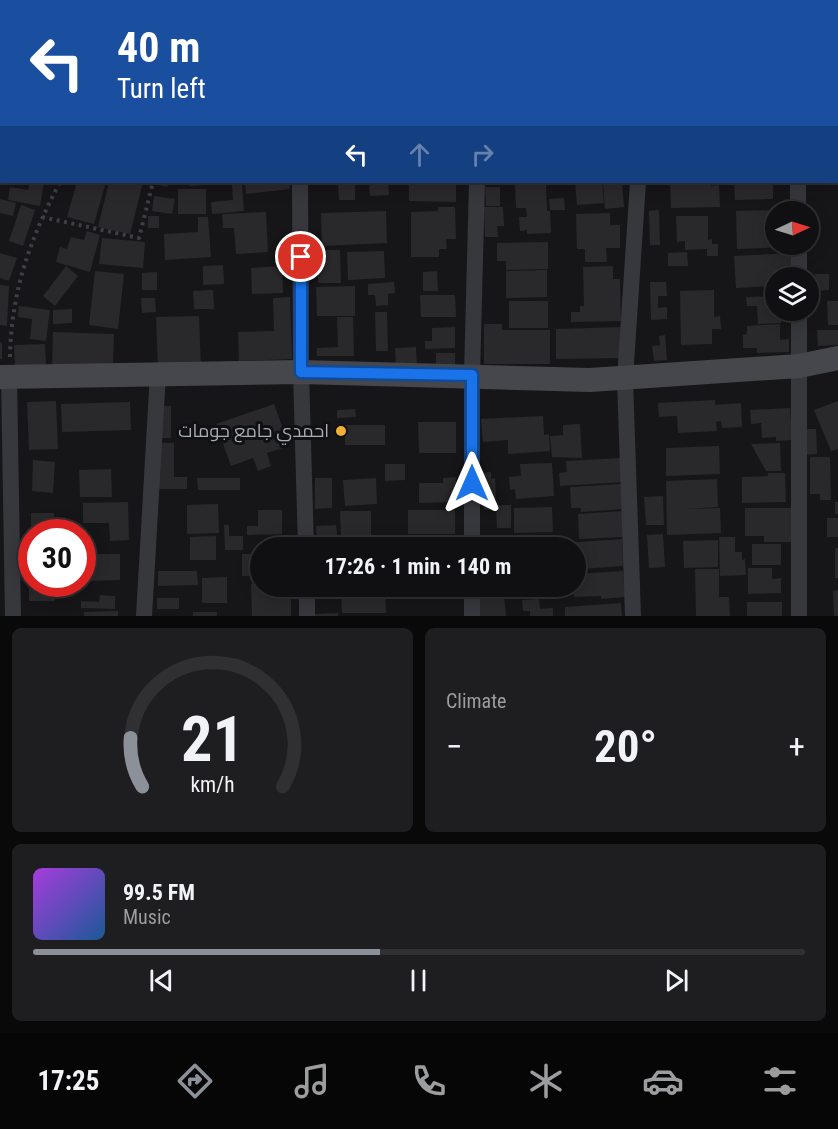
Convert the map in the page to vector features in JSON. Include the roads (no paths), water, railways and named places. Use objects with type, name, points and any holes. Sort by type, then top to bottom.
[{"type":"street","points":[[300,183],[301,372],[306,537]]},
{"type":"street","points":[[472,537],[472,375],[477,183]]},
{"type":"street","points":[[633,616],[625,379],[638,183]]},
{"type":"street","points":[[798,183],[798,201]]},
{"type":"street","points":[[799,321],[799,616]]},
{"type":"street","points":[[13,616],[4,377],[301,372],[590,380],[799,366],[838,358]]},
{"type":"street","points":[[144,616],[158,373]]},
{"type":"street","points":[[307,597],[307,616]]},
{"type":"street","points":[[472,597],[472,616]]},
{"type":"place","name":"احمدي جامع جومات","points":[[341,431]]}]
